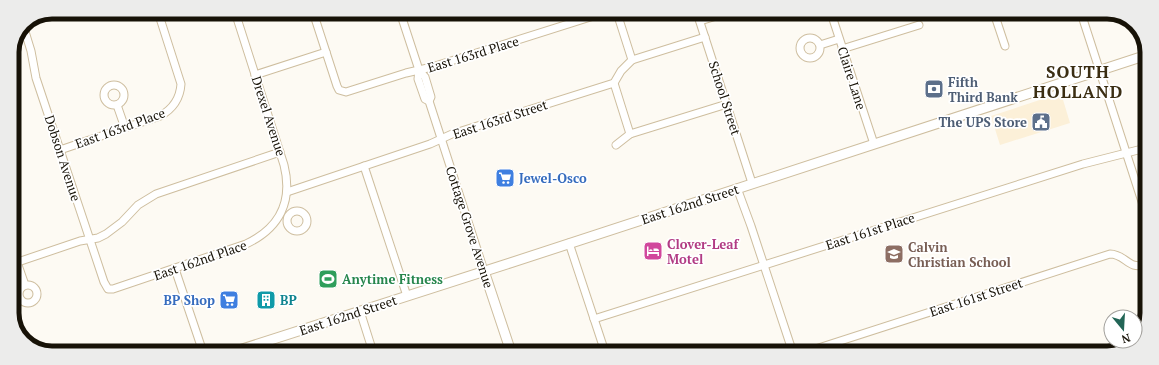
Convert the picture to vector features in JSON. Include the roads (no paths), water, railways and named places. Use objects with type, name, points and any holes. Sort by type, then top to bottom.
[{"type":"main road","name":"East 162nd Street","points":[[252,346],[1140,57]]},
{"type":"main road","name":"Cottage Grove Avenue","points":[[484,271],[509,346]]},
{"type":"street","name":"East 163rd Place","points":[[60,150],[166,113],[176,101],[179,96],[181,84],[160,19]]},
{"type":"street","name":"Drexel Avenue","points":[[237,19],[286,172],[287,192],[281,213]]},
{"type":"street","points":[[255,75],[326,52],[315,19]]},
{"type":"street","name":"Cottage Grove Avenue","points":[[402,19],[419,70],[418,79],[425,99],[429,101],[484,271]]},
{"type":"street","name":"East 163rd Place","points":[[326,52],[337,86],[342,92],[352,91],[419,70],[432,68],[584,19]]},
{"type":"street","points":[[619,19],[632,60]]},
{"type":"street","points":[[700,21],[706,19]]},
{"type":"street","name":"Claire Lane","points":[[833,19],[874,144]]},
{"type":"street","points":[[996,19],[1005,46]]},
{"type":"street","points":[[1083,19],[1140,196]]},
{"type":"street","name":"School Street","points":[[700,21],[752,183]]},
{"type":"street","points":[[842,49],[919,25]]},
{"type":"street","name":"Dobson Avenue","points":[[26,33],[31,51],[36,78],[104,282],[108,289]]},
{"type":"street","points":[[630,134],[614,83],[621,71],[632,60],[705,37]]},
{"type":"street","points":[[820,45],[839,39]]},
{"type":"street","name":"East 163rd Street","points":[[287,192],[430,144],[452,134],[614,83]]},
{"type":"street","points":[[616,145],[630,134],[727,104]]},
{"type":"street","points":[[117,105],[125,128]]},
{"type":"street","name":"East 161st Place","points":[[594,319],[1083,164],[1140,150]]},
{"type":"street","points":[[19,262],[80,241],[90,240],[106,234],[114,229],[138,205],[156,194],[280,152]]},
{"type":"street","points":[[364,166],[407,296]]},
{"type":"street","points":[[737,188],[764,265],[790,346]]},
{"type":"street","points":[[281,213],[288,216]]},
{"type":"street","name":"East 162nd Place","points":[[108,289],[118,288],[256,240],[270,227],[281,213]]},
{"type":"street","points":[[569,244],[603,346]]},
{"type":"street","name":"East 161st Street","points":[[826,346],[1110,254],[1116,254],[1131,265],[1140,267]]},
{"type":"street","points":[[175,269],[201,346]]},
{"type":"street","points":[[19,272],[25,285]]},
{"type":"street","points":[[360,311],[371,346]]},
{"type":"place","name":"Fifth Third Bank","points":[[934,89]]},
{"type":"place","name":"The UPS Store","points":[[1041,122]]},
{"type":"place","name":"Jewel-Osco","points":[[505,178]]},
{"type":"place","name":"Clover-Leaf Motel","points":[[653,251]]},
{"type":"place","name":"Calvin Christian School","points":[[894,254]]},
{"type":"place","name":"Anytime Fitness","points":[[328,279]]},
{"type":"place","name":"BP Shop","points":[[229,300]]},
{"type":"place","name":"BP","points":[[266,300]]},
{"type":"district","name":"SOUTH HOLLAND","points":[[1078,82]]}]
